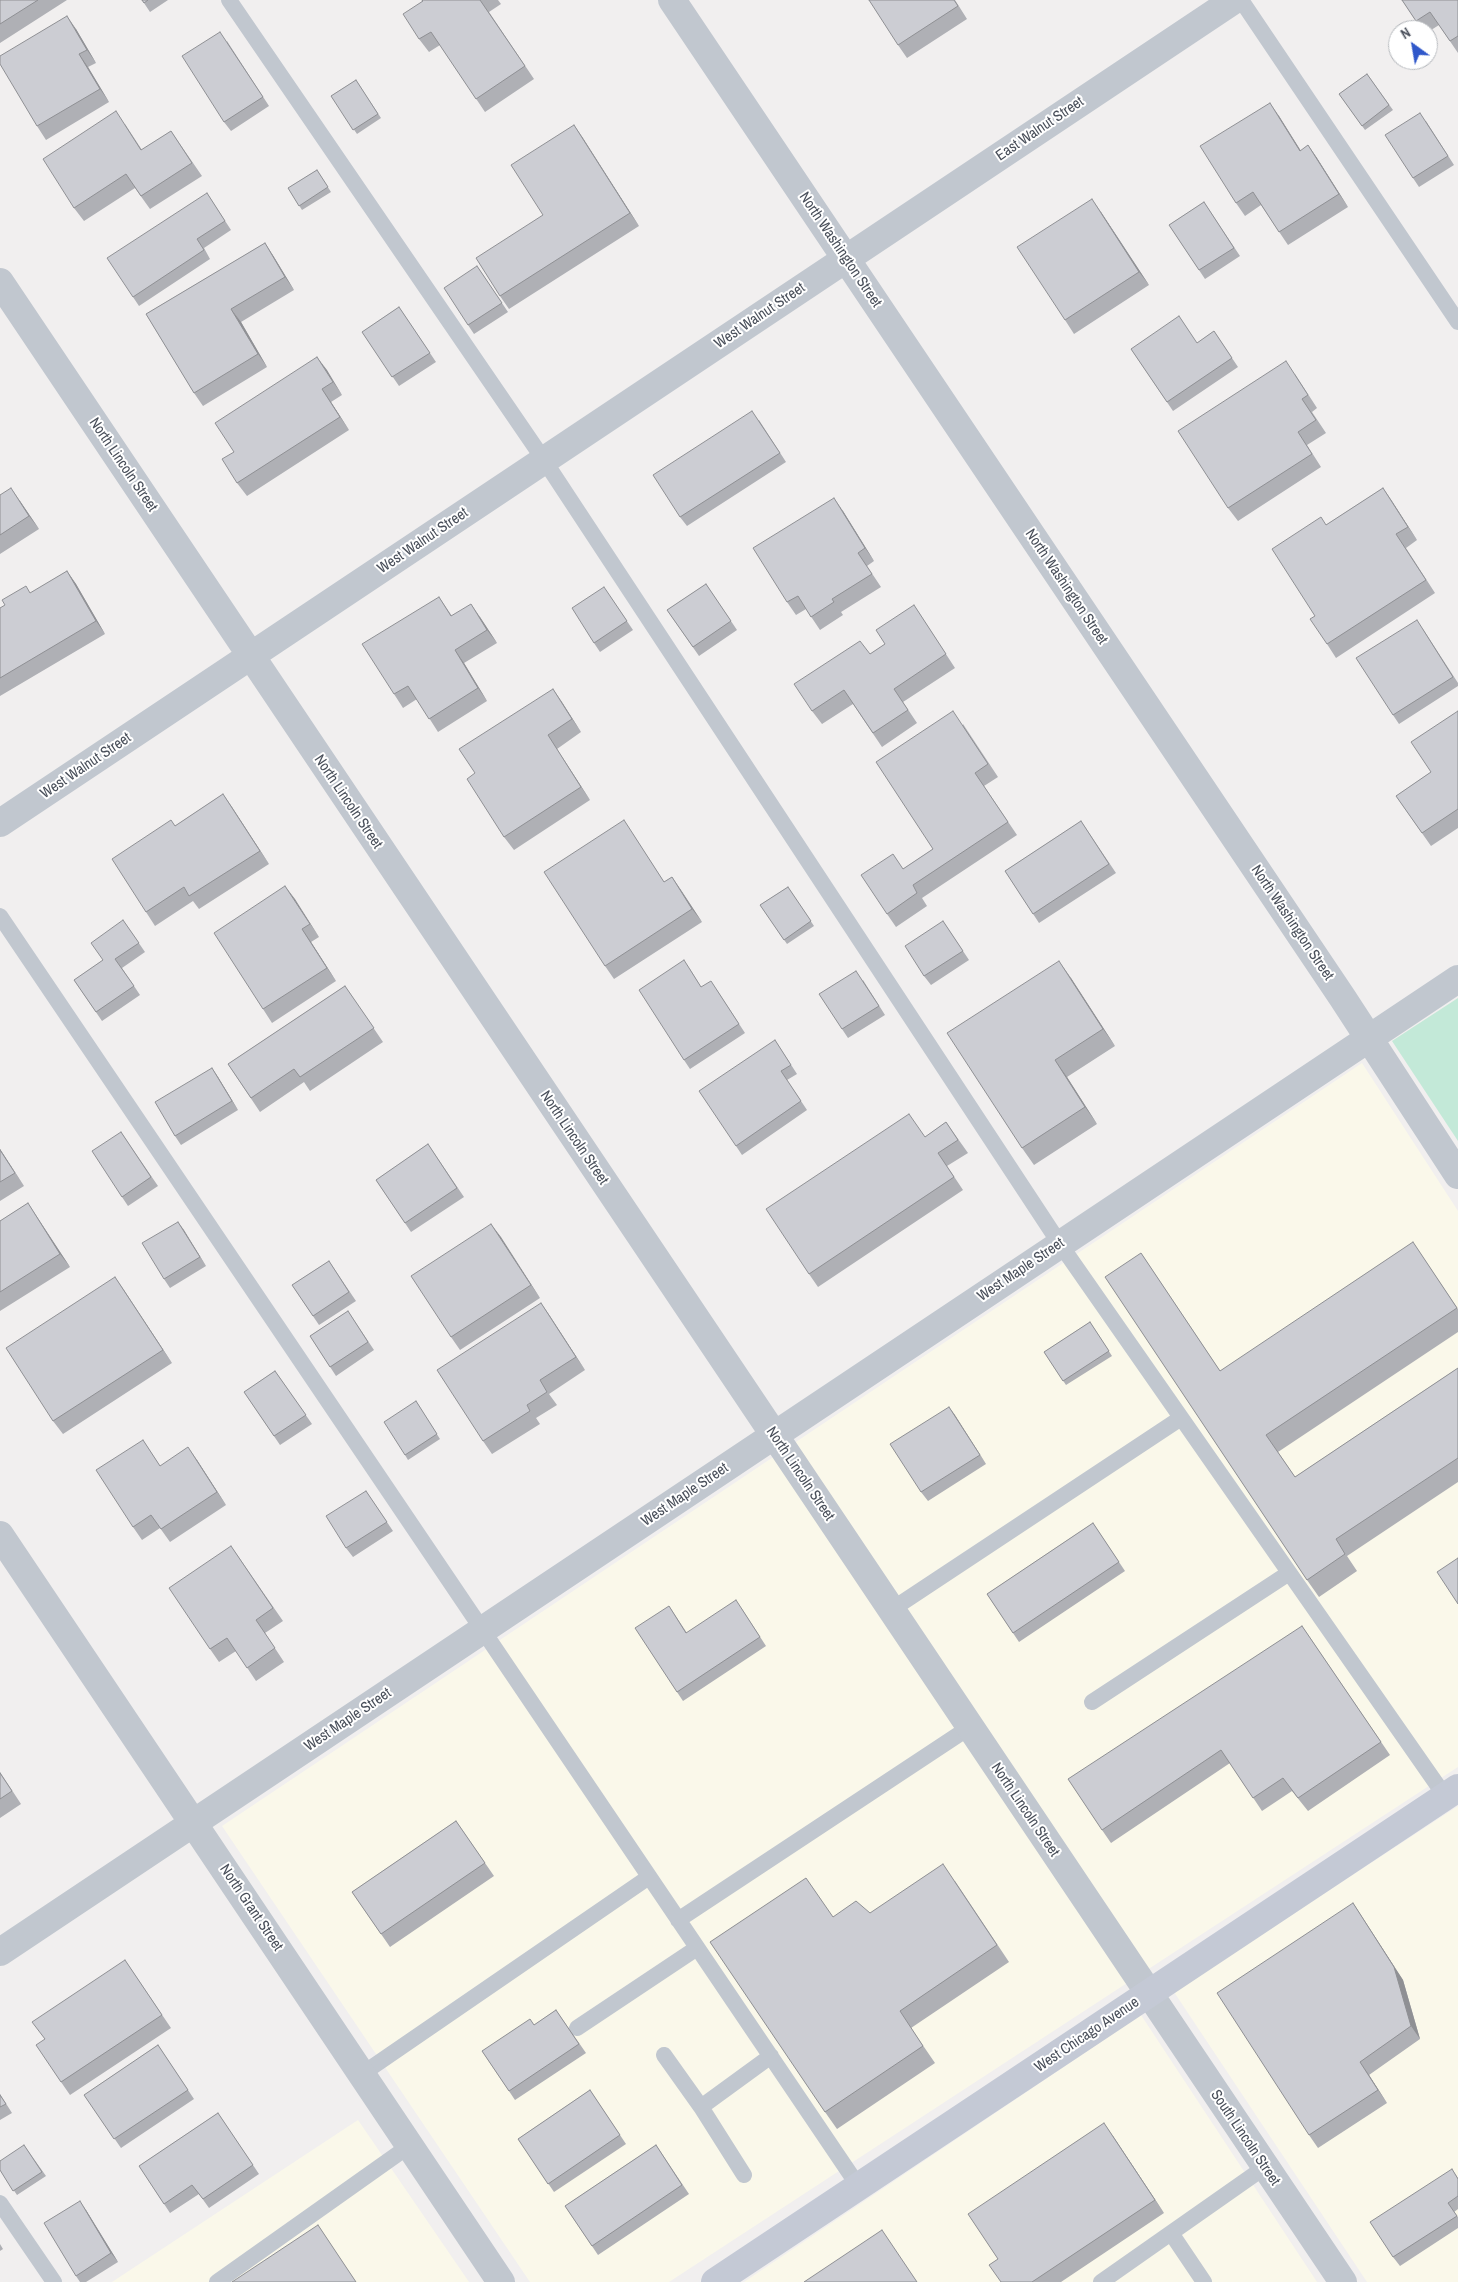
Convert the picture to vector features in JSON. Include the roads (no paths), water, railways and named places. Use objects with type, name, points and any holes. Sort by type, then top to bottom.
[{"type":"main road","name":"West Chicago Avenue","points":[[715,2282],[1452,1792]]},
{"type":"street","name":"North Washington Street","points":[[672,0],[1369,1038],[1458,1175]]},
{"type":"street","name":"East Walnut Street","points":[[846,259],[1234,0]]},
{"type":"street","name":"West Walnut Street","points":[[0,823],[846,259]]},
{"type":"street","name":"North Lincoln Street","points":[[0,282],[1148,1993]]},
{"type":"street","name":"West Maple Street","points":[[0,1952],[1458,979]]},
{"type":"street","name":"North Grant Street","points":[[0,1534],[501,2282]]},
{"type":"street","name":"South Lincoln Street","points":[[1148,1993],[1343,2282]]},
{"type":"lane","points":[[230,0],[544,460],[1060,1244],[1289,1572],[1452,1792]]},
{"type":"lane","points":[[1241,0],[1458,322]]},
{"type":"lane","points":[[0,916],[858,2187]]},
{"type":"lane","points":[[891,1610],[1181,1418]]},
{"type":"lane","points":[[1092,1702],[1289,1572]]},
{"type":"lane","points":[[678,1920],[970,1727]]},
{"type":"lane","points":[[362,2074],[649,1877]]},
{"type":"lane","points":[[577,2028],[697,1948]]},
{"type":"lane","points":[[664,2055],[701,2107],[744,2174]]},
{"type":"lane","points":[[701,2107],[771,2056]]},
{"type":"lane","points":[[217,2282],[410,2146]]},
{"type":"lane","points":[[1101,2282],[1265,2167]]},
{"type":"lane","points":[[0,2203],[54,2282]]},
{"type":"lane","points":[[1171,2233],[1204,2282]]}]
